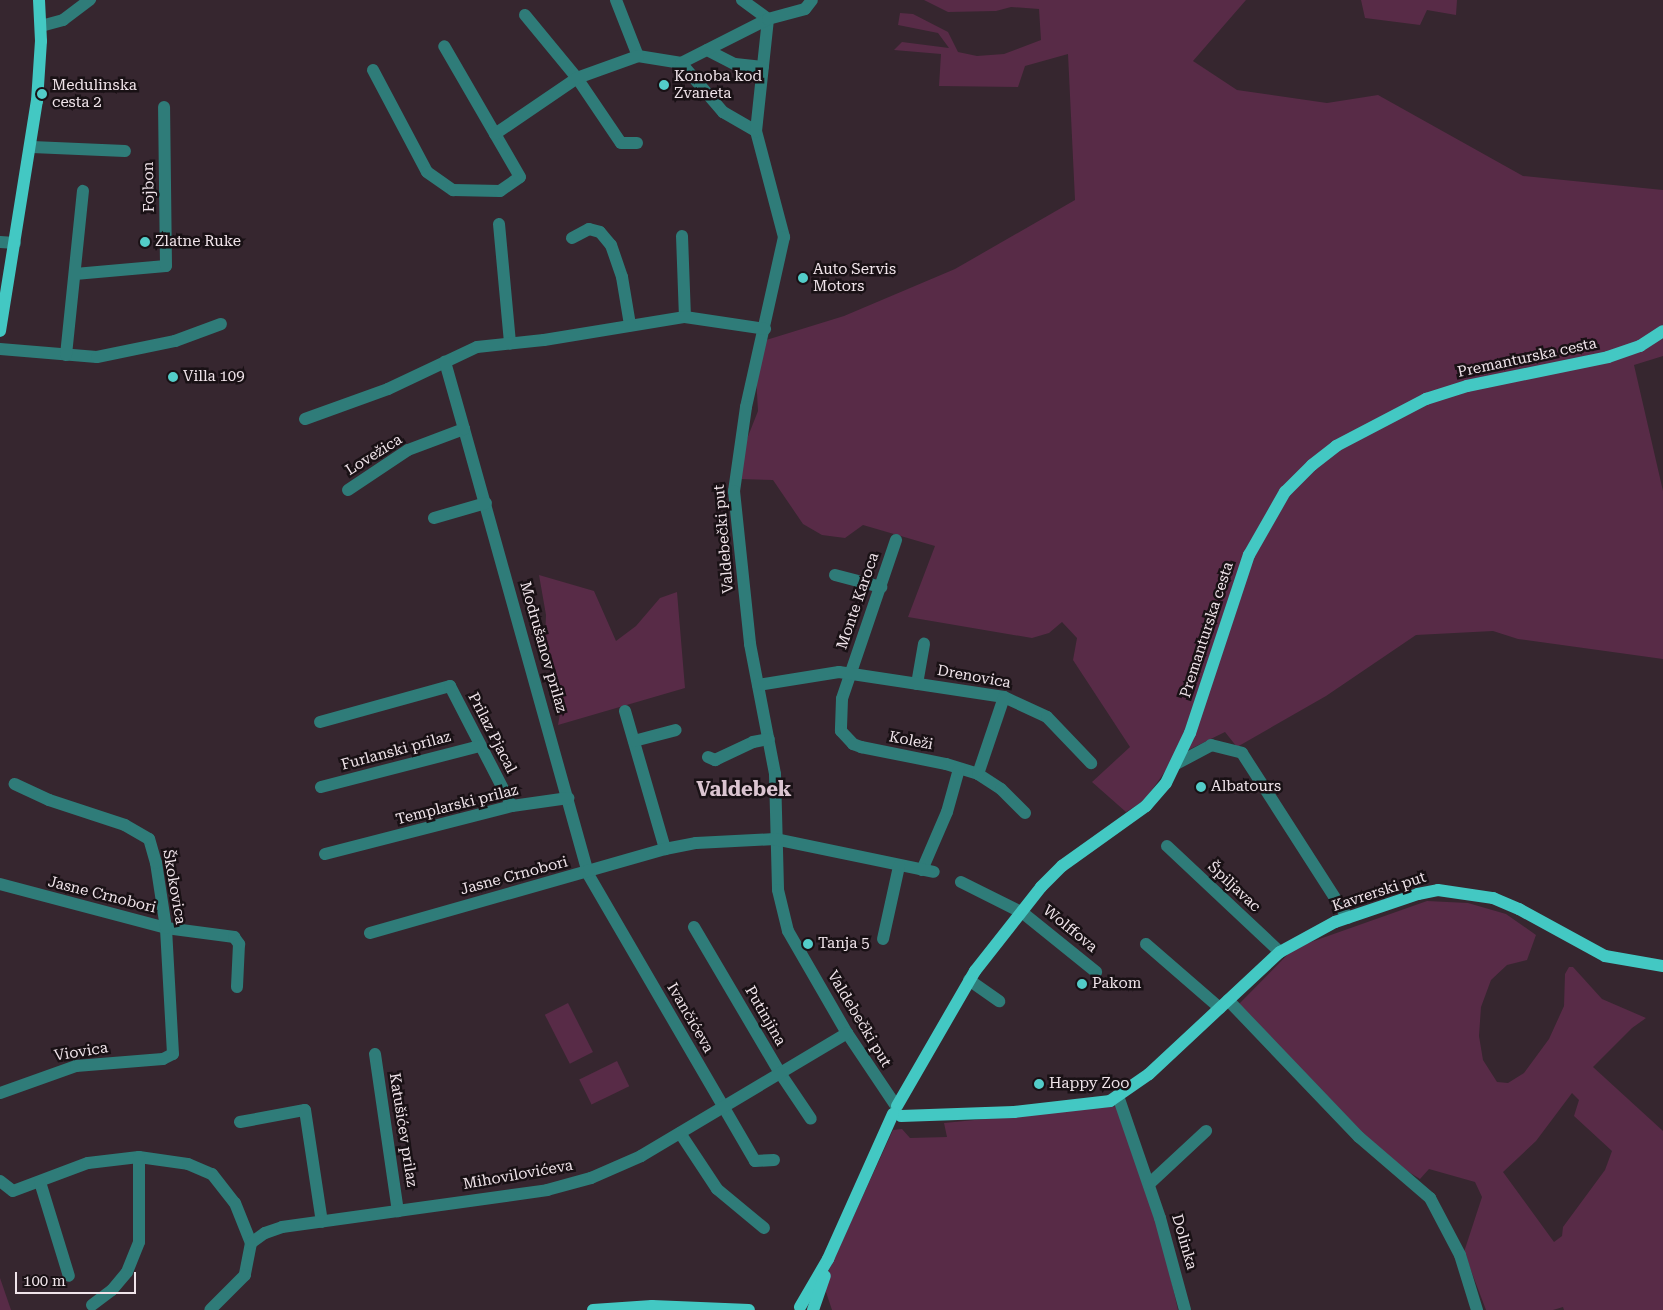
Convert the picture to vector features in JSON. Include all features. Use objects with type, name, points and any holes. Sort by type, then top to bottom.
[{"type":"main road","points":[[0,331],[32,147],[40,73],[41,26],[39,0]]},
{"type":"main road","name":"Premanturska cesta","points":[[800,1309],[828,1259],[898,1110],[969,980],[1041,887],[1062,866],[1146,806],[1176,764],[1190,732],[1249,555],[1285,492],[1332,449],[1426,399],[1467,386],[1608,357],[1640,346],[1663,331]]},
{"type":"main road","name":"Kavrerski put","points":[[898,1110],[1014,1112],[1098,1104],[1118,1096],[1149,1074],[1280,952],[1348,918],[1418,894],[1438,890],[1465,892],[1519,909],[1605,956],[1663,966]]},
{"type":"main road","name":"Premanturska cesta","points":[[813,1310],[820,1293],[828,1259]]},
{"type":"main road","points":[[820,1293],[824,1310]]},
{"type":"main road","points":[[593,1310],[652,1306],[745,1310]]},
{"type":"street","points":[[41,26],[57,24],[90,0]]},
{"type":"street","points":[[616,0],[638,56]]},
{"type":"street","points":[[742,0],[768,19]]},
{"type":"street","points":[[496,134],[577,78],[638,56],[681,63],[768,19],[805,9],[812,0]]},
{"type":"street","points":[[525,15],[577,78],[621,143],[637,143]]},
{"type":"street","points":[[681,63],[723,112],[756,131],[768,19]]},
{"type":"street","points":[[373,70],[428,172],[453,190],[482,193],[500,191],[520,177],[444,46]]},
{"type":"street","points":[[707,50],[734,64],[763,67]]},
{"type":"street","name":"Fojbon","points":[[75,274],[166,266],[164,107]]},
{"type":"street","name":"Valdebečki put","points":[[756,131],[784,237],[741,434],[734,492],[750,644],[775,774],[775,839],[778,890],[788,931],[847,1033],[898,1110]]},
{"type":"street","points":[[32,147],[125,151]]},
{"type":"street","points":[[66,355],[83,192]]},
{"type":"street","points":[[499,224],[510,342]]},
{"type":"street","points":[[572,238],[589,229],[600,232],[611,245],[622,277],[630,325]]},
{"type":"street","points":[[682,236],[685,317]]},
{"type":"street","points":[[0,242],[15,243]]},
{"type":"street","points":[[305,419],[388,389],[477,347],[510,342],[544,340],[685,317],[765,328]]},
{"type":"street","points":[[0,350],[97,357],[128,353],[175,341],[221,324]]},
{"type":"street","points":[[445,362],[464,429]]},
{"type":"street","name":"Lovežica","points":[[348,490],[408,450],[464,429]]},
{"type":"street","name":"Modrušanov prilaz","points":[[464,429],[588,874]]},
{"type":"street","points":[[434,518],[486,504]]},
{"type":"street","name":"Monte Karoca","points":[[851,673],[896,540]]},
{"type":"street","points":[[835,576],[880,587]]},
{"type":"street","name":"Drenovica","points":[[918,684],[924,644]]},
{"type":"street","name":"Drenovica","points":[[758,685],[827,673],[851,673],[1004,697],[1047,717],[1091,763]]},
{"type":"street","name":"Koleži","points":[[851,673],[840,716],[841,731],[846,739],[861,747],[978,774],[1001,789],[1025,813]]},
{"type":"street","name":"Prilaz Pjacal","points":[[320,722],[450,686],[479,746],[512,806]]},
{"type":"street","points":[[978,774],[1004,697]]},
{"type":"street","points":[[625,711],[665,849]]},
{"type":"street","points":[[634,741],[676,730]]},
{"type":"street","points":[[708,757],[715,760],[753,742],[768,740]]},
{"type":"street","points":[[1176,764],[1211,745],[1242,753],[1348,918]]},
{"type":"street","name":"Furlanski prilaz","points":[[321,787],[479,746]]},
{"type":"street","name":"Jasne Crnobori","points":[[370,933],[588,874],[665,849],[723,841],[775,839],[928,871],[959,769]]},
{"type":"street","name":"Škokovica","points":[[14,784],[49,800],[125,825],[149,839],[156,863],[166,928],[167,995],[173,1027],[170,1056]]},
{"type":"street","name":"Templarski prilaz","points":[[325,854],[512,806],[568,798]]},
{"type":"street","name":"Špiljavac","points":[[1167,846],[1280,952]]},
{"type":"street","points":[[883,939],[898,866]]},
{"type":"street","name":"Ivančićeva","points":[[588,874],[754,1161],[774,1160]]},
{"type":"street","name":"Wolffova","points":[[961,882],[1023,912],[1096,972]]},
{"type":"street","name":"Jasne Crnobori","points":[[0,884],[166,928],[234,936],[239,944],[237,987]]},
{"type":"street","name":"Putinjina","points":[[694,927],[780,1073],[811,1119]]},
{"type":"street","points":[[1146,944],[1224,1004],[1359,1137],[1430,1198],[1460,1255],[1477,1310]]},
{"type":"street","points":[[969,980],[999,1001]]},
{"type":"street","name":"Mihovilovićeva","points":[[251,1243],[265,1233],[322,1222],[568,1185],[641,1156],[847,1033]]},
{"type":"street","name":"Katušićev prilaz","points":[[375,1054],[398,1211]]},
{"type":"street","name":"Viovica","points":[[0,1093],[76,1066],[170,1056]]},
{"type":"street","name":"Dolinka","points":[[1118,1096],[1149,1184],[1185,1310]]},
{"type":"street","points":[[240,1122],[305,1110],[322,1222]]},
{"type":"street","points":[[1149,1184],[1206,1131]]},
{"type":"street","points":[[680,1133],[717,1189],[764,1228]]},
{"type":"street","points":[[92,1305],[112,1290],[127,1272],[139,1242],[139,1157]]},
{"type":"street","points":[[5,1186],[40,1182],[88,1163],[139,1157],[188,1164],[212,1174],[235,1203],[251,1243],[245,1275],[210,1310]]},
{"type":"street","points":[[40,1182],[69,1276]]},
{"type":"shaded area","points":[[924,0],[1246,0],[1193,61],[1237,90],[1327,103],[1378,95],[1523,176],[1663,190],[1663,356],[1634,365],[1663,491],[1663,659],[1518,639],[1493,631],[1416,635],[1326,696],[1237,747],[1225,732],[1176,756],[1144,801],[1126,812],[1092,782],[1130,747],[1073,660],[1077,638],[1062,622],[1049,633],[1032,638],[908,617],[935,546],[863,525],[845,538],[822,535],[803,524],[773,480],[740,479],[745,444],[758,411],[756,375],[763,341],[844,316],[955,269],[1075,200],[1068,54],[1025,66],[1018,87],[939,86],[941,54],[894,50],[902,42],[949,48],[938,33],[898,25],[900,13],[913,14],[948,32],[958,52],[977,56],[1004,54],[1041,40],[1039,9],[1011,7],[996,11],[948,12]]},
{"type":"shaded area","points":[[1361,0],[1457,0],[1456,15],[1427,10],[1420,25],[1365,18]]},
{"type":"shaded area","points":[[539,575],[594,591],[616,641],[636,626],[660,598],[677,592],[685,688],[558,725],[564,691],[544,663],[546,615]]},
{"type":"shaded area","points":[[1427,901],[1468,903],[1506,914],[1536,935],[1527,960],[1507,965],[1491,980],[1481,1007],[1479,1036],[1483,1060],[1497,1082],[1508,1083],[1524,1073],[1549,1039],[1564,1006],[1565,974],[1569,967],[1573,967],[1602,999],[1646,1018],[1632,1028],[1593,1067],[1663,1131],[1663,1310],[1564,1310],[1563,1307],[1553,1310],[1486,1310],[1464,1252],[1482,1197],[1475,1182],[1429,1169],[1420,1179],[1383,1156],[1238,1005],[1294,948]],"holes":[[[1572,1093],[1579,1100],[1574,1116],[1612,1151],[1605,1170],[1563,1227],[1562,1236],[1554,1242],[1503,1172],[1536,1141]]]},
{"type":"shaded area","points":[[568,1003],[593,1052],[570,1064],[545,1015]]},
{"type":"shaded area","points":[[617,1061],[629,1086],[592,1105],[579,1079]]},
{"type":"shaded area","points":[[1118,1106],[1159,1227],[1178,1310],[832,1310],[823,1283],[893,1130],[902,1129],[910,1138],[947,1137],[944,1123]]},
{"type":"shaded area","points":[[0,1278],[11,1310],[0,1310]]},
{"type":"place","name":"Konoba kod Zvaneta","points":[[664,85]]},
{"type":"place","name":"Medulinska cesta 2","points":[[42,94]]},
{"type":"place","name":"Zlatne Ruke","points":[[145,242]]},
{"type":"place","name":"Auto Servis Motors","points":[[803,278]]},
{"type":"place","name":"Villa 109","points":[[173,377]]},
{"type":"place","name":"Albatours","points":[[1201,787]]},
{"type":"place","name":"Tanja 5","points":[[808,944]]},
{"type":"place","name":"Pakom","points":[[1082,984]]},
{"type":"place","name":"Happy Zoo","points":[[1039,1084]]},
{"type":"district","name":"Valdebek","points":[[744,789]]}]
